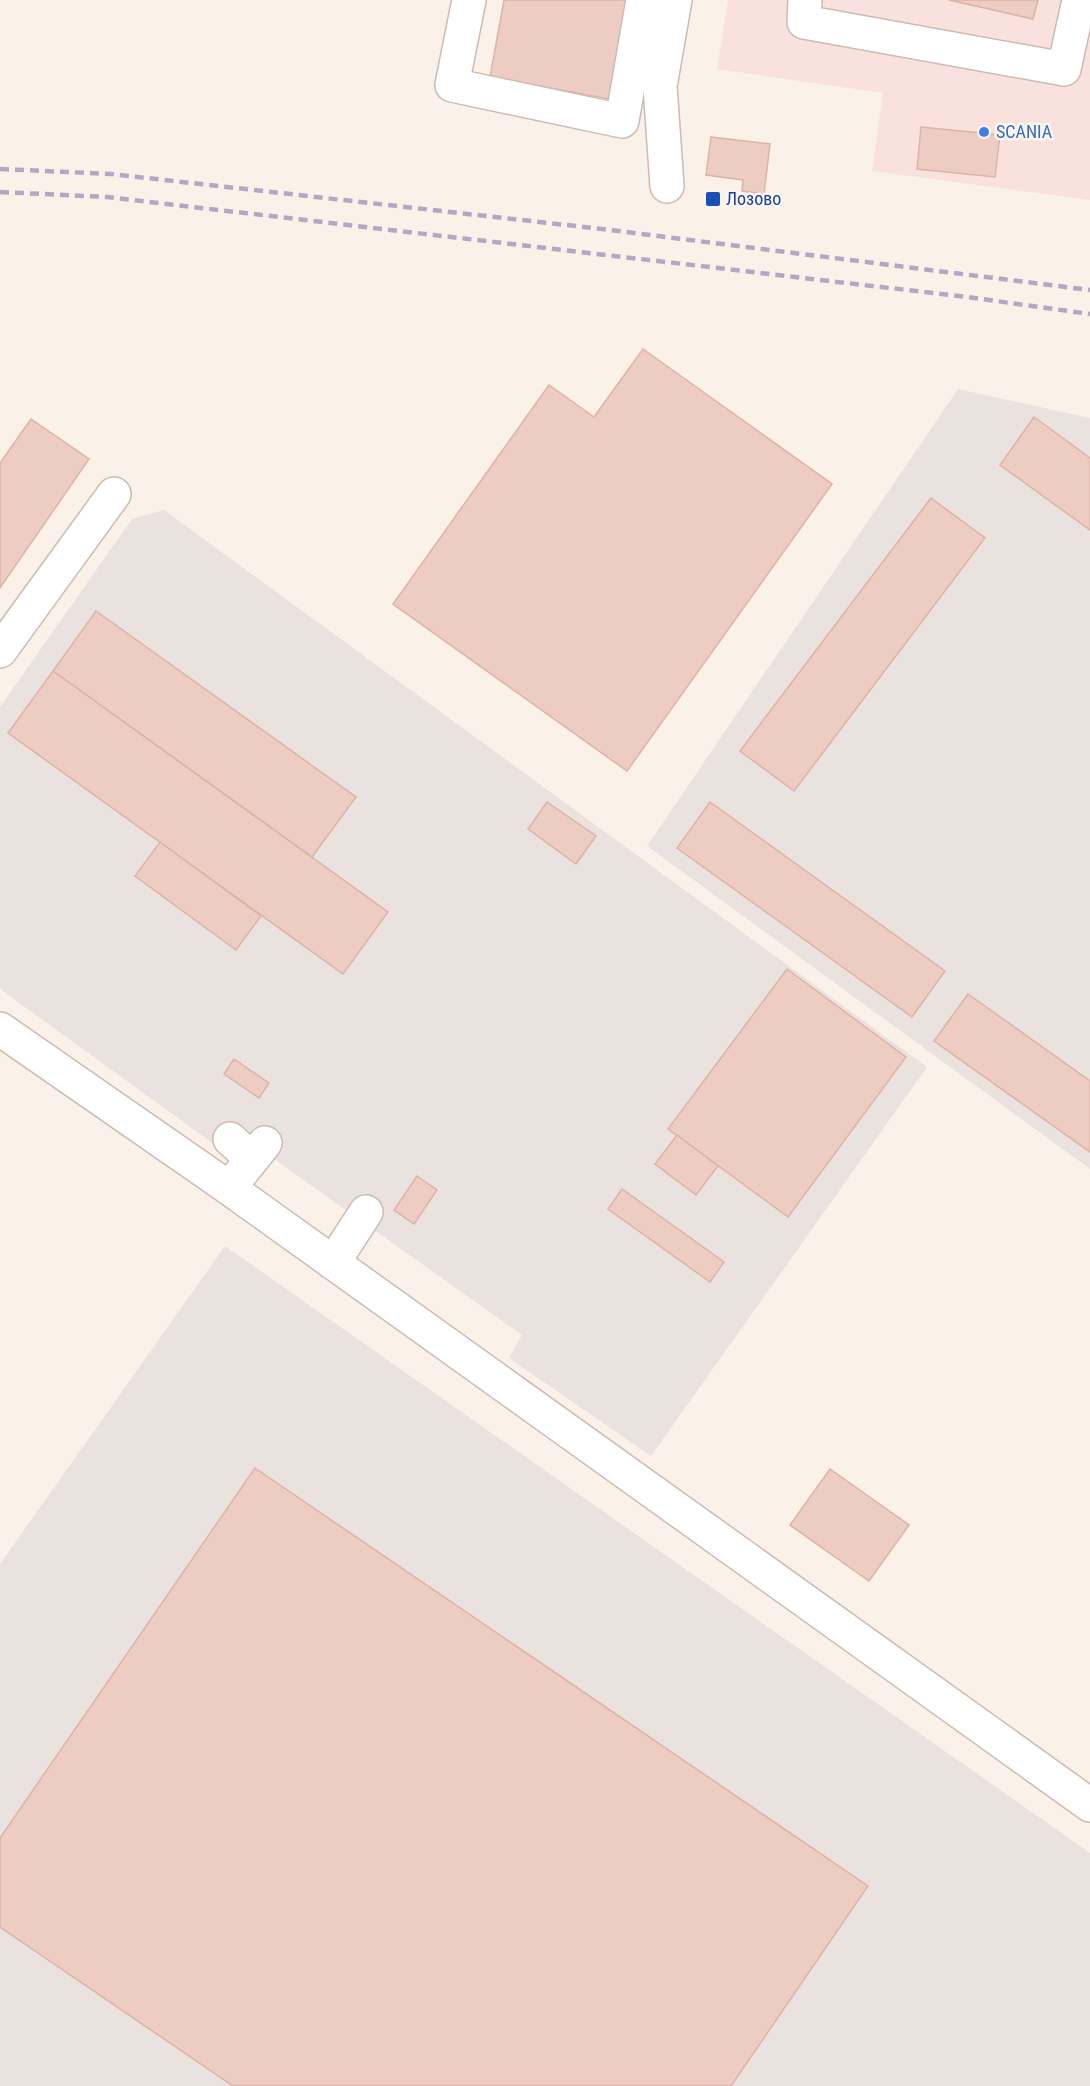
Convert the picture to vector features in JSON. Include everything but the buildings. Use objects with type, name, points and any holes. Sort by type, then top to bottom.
[{"type":"lane","points":[[469,0],[452,85],[622,121],[643,0]]},
{"type":"lane","points":[[667,186],[660,86],[675,0]]},
{"type":"lane","points":[[805,0],[804,22],[1064,69],[1079,0]]},
{"type":"lane","points":[[0,651],[114,494]]},
{"type":"lane","points":[[0,1029],[229,1188],[1090,1805]]},
{"type":"lane","points":[[229,1188],[249,1147]]},
{"type":"lane","points":[[333,1263],[366,1212]]},
{"type":"shaded area","name":"SCANIA","points":[[728,0],[1090,0],[1090,200],[872,171],[883,93],[717,69]]},
{"type":"shaded area","points":[[958,389],[1090,418],[1090,1169],[647,846]]},
{"type":"shaded area","points":[[164,510],[927,1067],[651,1456],[509,1358],[522,1335],[243,1137],[229,1155],[0,989],[0,707],[132,519]]},
{"type":"shaded area","points":[[225,1246],[1090,1853],[1090,2086],[0,2086],[0,1564]]},
{"type":"railway","points":[[0,169],[111,174],[602,229],[1090,290]]},
{"type":"railway","points":[[0,192],[107,197],[967,297],[1090,314]]},
{"type":"place","name":"SCANIA","points":[[984,132]]},
{"type":"place","name":"Лозово","points":[[713,199]]}]
